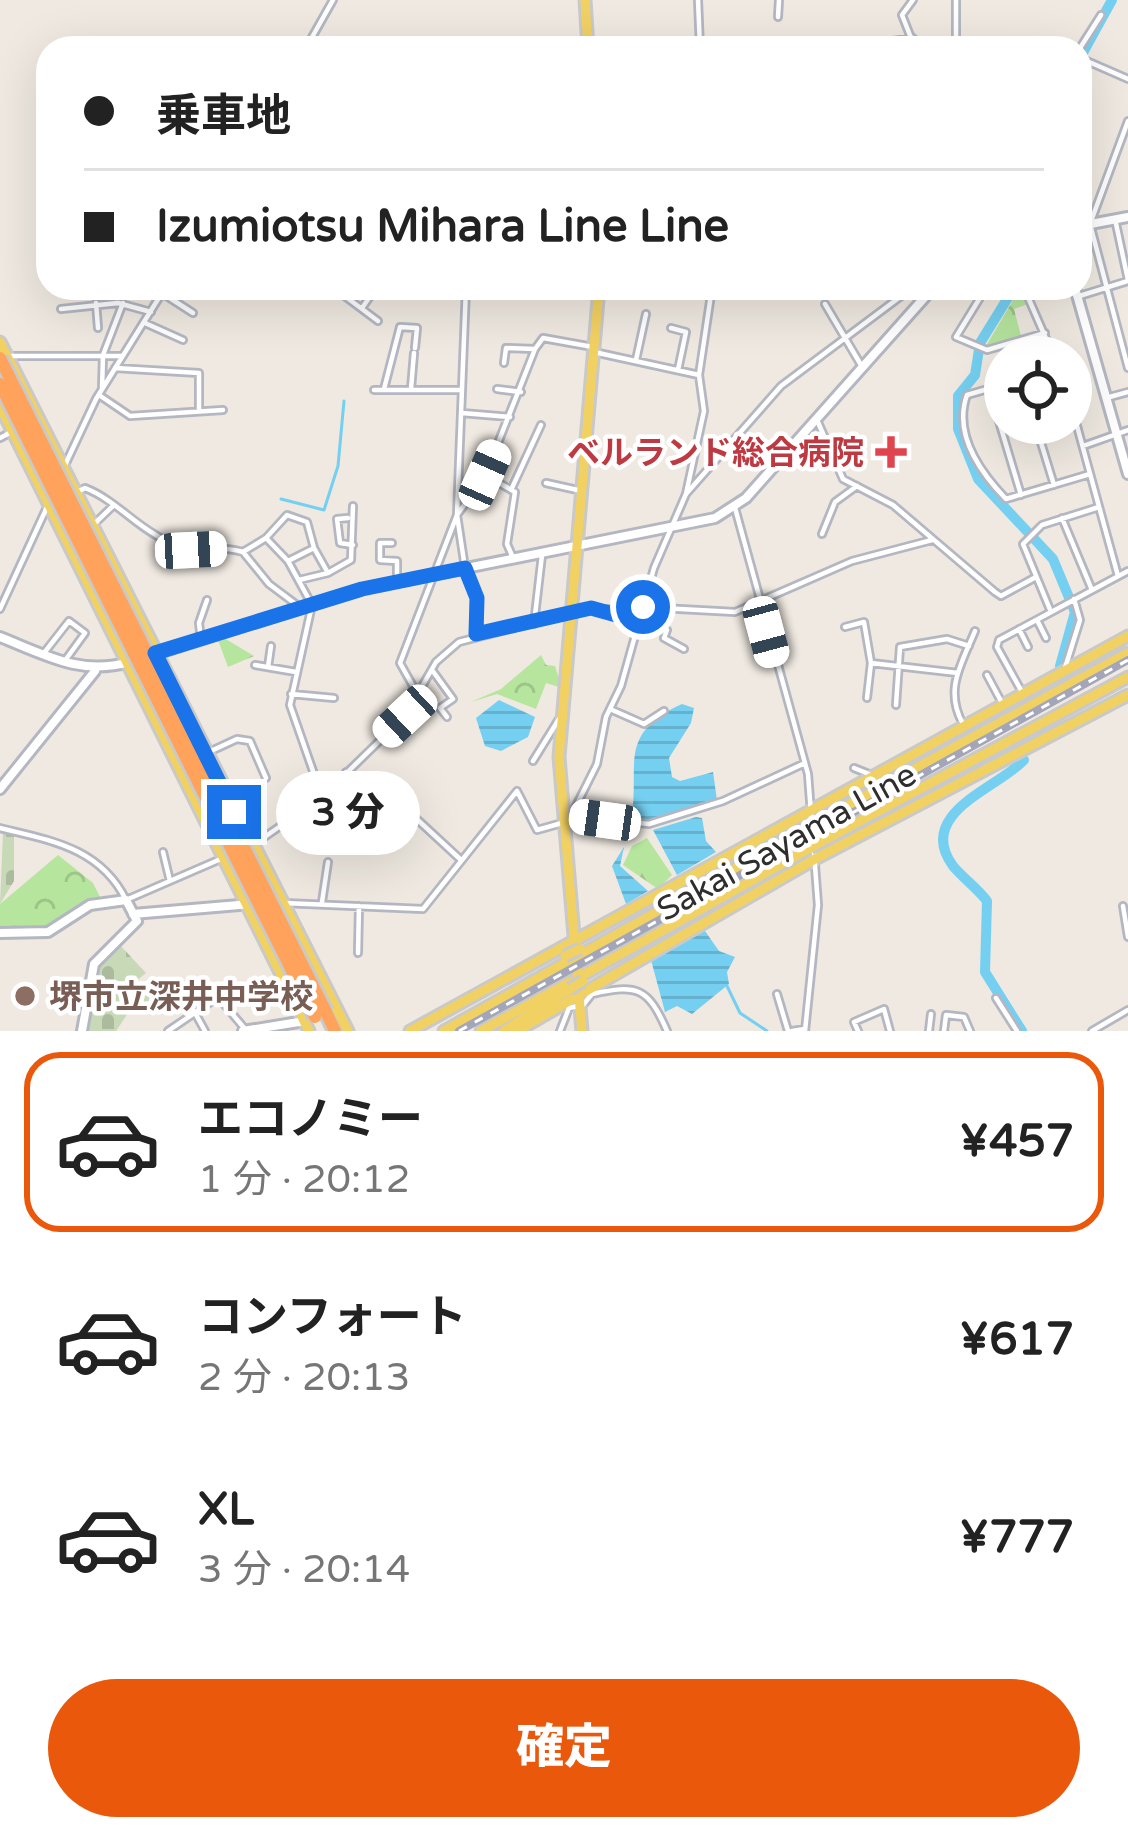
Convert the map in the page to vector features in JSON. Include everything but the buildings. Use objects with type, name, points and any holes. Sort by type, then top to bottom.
[{"type":"highway","points":[[2,357],[335,1031]]},
{"type":"highway","points":[[0,384],[322,1031]]},
{"type":"main road","points":[[585,0],[587,36]]},
{"type":"main road","points":[[582,1031],[573,988],[577,949],[562,826],[563,715],[598,300]]},
{"type":"main road","points":[[0,342],[2,357],[160,652],[250,846],[348,1031]]},
{"type":"main road","points":[[0,406],[307,1026]]},
{"type":"main road","points":[[410,1031],[577,949],[812,821],[869,780],[963,724],[1128,635]]},
{"type":"main road","name":"Sakai Sayama Line","points":[[444,1031],[577,949],[620,933],[812,821],[1128,653]]},
{"type":"main road","name":"Sakai Sayama Line","points":[[481,1031],[573,988],[638,944],[1128,677]]},
{"type":"main road","points":[[504,1031],[573,988],[623,967],[814,850],[1128,695]]},
{"type":"main road","points":[[420,1031],[566,959]]},
{"type":"main road","points":[[517,1031],[573,988]]},
{"type":"street","points":[[312,36],[332,0]]},
{"type":"street","points":[[698,0],[700,36]]},
{"type":"street","points":[[778,17],[779,0]]},
{"type":"street","points":[[912,36],[902,15],[913,0]]},
{"type":"street","points":[[956,0],[956,36]]},
{"type":"street","points":[[1088,36],[1102,15]]},
{"type":"street","points":[[1092,64],[1128,79]]},
{"type":"street","points":[[1092,210],[1128,121]]},
{"type":"street","points":[[1092,224],[1128,217]]},
{"type":"street","points":[[1092,290],[1128,280],[1115,219]]},
{"type":"street","points":[[1092,248],[1128,368]]},
{"type":"street","points":[[0,609],[100,392],[158,300]]},
{"type":"street","points":[[176,300],[193,313]]},
{"type":"street","points":[[351,300],[378,321]]},
{"type":"street","points":[[362,308],[368,300]]},
{"type":"street","points":[[466,300],[457,515],[465,568],[477,598],[476,634]]},
{"type":"street","points":[[133,914],[322,902],[423,909],[517,791],[537,830],[562,826],[573,816],[597,764],[668,531],[686,494],[704,411],[699,375],[710,300]]},
{"type":"street","points":[[686,494],[782,386],[896,300]]},
{"type":"street","points":[[0,638],[95,671],[397,582],[668,531],[735,507],[922,300]]},
{"type":"street","points":[[979,300],[956,337],[979,346],[1045,332]]},
{"type":"street","points":[[1030,300],[1046,336]]},
{"type":"street","points":[[1078,300],[1128,474]]},
{"type":"street","points":[[95,303],[98,328]]},
{"type":"street","points":[[61,309],[123,303],[151,311]]},
{"type":"street","points":[[100,392],[103,355],[123,303]]},
{"type":"street","points":[[825,304],[862,368]]},
{"type":"street","points":[[637,361],[646,314]]},
{"type":"street","points":[[144,322],[183,340]]},
{"type":"street","points":[[1115,326],[1128,322]]},
{"type":"street","points":[[384,389],[397,329],[417,328],[411,389]]},
{"type":"street","points":[[671,328],[686,332],[677,370]]},
{"type":"street","points":[[418,694],[400,664],[457,515],[485,475],[535,349],[544,338],[699,375]]},
{"type":"street","points":[[504,363],[506,348],[535,349]]},
{"type":"street","points":[[2,357],[122,356]]},
{"type":"street","points":[[115,368],[199,373],[199,411]]},
{"type":"street","points":[[497,389],[521,392]]},
{"type":"street","points":[[374,390],[462,390]]},
{"type":"street","points":[[984,391],[965,398],[967,438],[984,476],[1006,499],[1090,474]]},
{"type":"street","points":[[100,392],[130,416],[223,410]]},
{"type":"street","points":[[1106,398],[1128,392]]},
{"type":"street","points":[[462,413],[511,418]]},
{"type":"street","points":[[817,420],[843,478],[893,505],[1001,596],[1036,577]]},
{"type":"street","points":[[514,560],[507,544],[511,490],[541,425]]},
{"type":"street","points":[[1118,576],[1083,446],[1128,430]]},
{"type":"street","points":[[0,437],[13,431]]},
{"type":"street","points":[[1006,444],[1021,495]]},
{"type":"street","points":[[1041,444],[1054,485]]},
{"type":"street","points":[[485,475],[511,490]]},
{"type":"street","points":[[547,483],[582,491]]},
{"type":"street","points":[[822,534],[835,502],[857,486]]},
{"type":"street","points":[[76,493],[86,488],[165,540],[191,550],[243,552],[266,538],[287,515],[307,522],[328,573]]},
{"type":"street","points":[[92,526],[115,504]]},
{"type":"street","points":[[299,580],[328,573],[352,560],[353,506]]},
{"type":"street","points":[[735,507],[805,764],[812,821],[817,936],[805,1030],[790,1031],[777,994]]},
{"type":"street","points":[[1051,612],[1023,544],[1062,518],[1099,507]]},
{"type":"street","points":[[350,517],[337,519],[340,543],[353,545]]},
{"type":"street","points":[[1062,518],[1092,590]]},
{"type":"street","points":[[266,538],[288,561],[312,605],[290,705],[322,796]]},
{"type":"street","points":[[643,607],[735,612],[852,561],[932,540]]},
{"type":"street","points":[[392,543],[380,543],[380,560],[397,561],[397,582]]},
{"type":"street","points":[[288,561],[314,548]]},
{"type":"street","points":[[243,552],[269,584],[301,608]]},
{"type":"street","points":[[534,624],[542,555]]},
{"type":"street","points":[[1022,692],[998,646],[1019,629],[1128,571]]},
{"type":"street","points":[[201,640],[199,623],[207,600]]},
{"type":"street","points":[[1065,669],[1080,620],[1072,601]]},
{"type":"street","points":[[0,933],[48,932],[90,904],[125,900],[250,846],[322,796],[405,716],[449,648],[476,634],[534,624],[572,611],[609,609],[668,630],[664,638],[684,649]]},
{"type":"street","points":[[1036,620],[1046,638]]},
{"type":"street","points":[[43,654],[69,621],[85,633],[64,662]]},
{"type":"street","points":[[845,627],[864,622],[871,663],[867,698]]},
{"type":"street","points":[[1019,629],[1028,647]]},
{"type":"street","points":[[963,724],[951,703],[975,631]]},
{"type":"street","points":[[896,705],[900,647],[947,638],[969,646]]},
{"type":"street","points":[[268,667],[271,646]]},
{"type":"street","points":[[871,663],[938,667],[958,673]]},
{"type":"street","points":[[255,665],[296,671]]},
{"type":"street","points":[[431,670],[453,698],[440,707],[446,717]]},
{"type":"street","points":[[0,789],[95,671]]},
{"type":"street","points":[[986,675],[1002,704]]},
{"type":"street","points":[[291,694],[334,698]]},
{"type":"street","points":[[610,709],[644,724],[664,711]]},
{"type":"street","points":[[533,761],[563,715]]},
{"type":"street","points":[[206,754],[236,739],[250,741],[266,778]]},
{"type":"street","points":[[573,816],[649,824],[723,801],[805,764]]},
{"type":"street","points":[[854,768],[870,772],[869,780]]},
{"type":"street","points":[[346,772],[394,798],[461,860]]},
{"type":"street","points":[[0,828],[60,840],[102,871],[137,921],[94,964],[82,1031]]},
{"type":"street","points":[[163,852],[170,881]]},
{"type":"street","points":[[322,902],[328,862]]},
{"type":"street","points":[[358,952],[359,906]]},
{"type":"street","points":[[1124,906],[1128,937]]},
{"type":"street","points":[[623,967],[630,987],[651,1003],[667,1031]]},
{"type":"street","points":[[560,1031],[566,1011],[580,1007],[592,994],[630,987]]},
{"type":"street","points":[[172,1030],[218,997],[245,1031],[307,1026]]},
{"type":"street","points":[[996,998],[1018,1031]]},
{"type":"street","points":[[846,1025],[884,1009],[890,1031]]},
{"type":"street","points":[[1092,1031],[1128,1010]]},
{"type":"street","points":[[194,1011],[205,1031]]},
{"type":"street","points":[[929,1031],[932,1014]]},
{"type":"street","points":[[944,1031],[946,1015],[964,1017],[970,1031]]},
{"type":"street","points":[[854,1022],[858,1031]]},
{"type":"green space","points":[[1013,300],[1031,303],[1014,309],[1021,336],[992,336]]},
{"type":"green space","points":[[224,638],[254,656],[228,667],[218,640]]},
{"type":"green space","points":[[541,655],[546,665],[555,666],[562,688],[546,683],[536,709],[497,694],[471,702],[501,689]]},
{"type":"green space","points":[[3,832],[14,833],[14,881],[0,904]]},
{"type":"green space","points":[[647,838],[672,875],[658,889],[623,865],[632,846]]},
{"type":"green space","points":[[58,855],[93,883],[100,897],[81,903],[51,926],[0,928],[0,904]]},
{"type":"green space","points":[[119,944],[146,973],[136,981],[148,989],[149,1001],[132,1007],[116,1031],[86,1031],[97,967]]},
{"type":"water","points":[[499,700],[535,717],[528,737],[501,751],[485,746],[476,718]]},
{"type":"water","points":[[682,704],[694,708],[691,723],[669,758],[672,777],[680,781],[713,772],[717,800],[644,822],[631,819],[639,740],[661,715]]},
{"type":"water","points":[[702,818],[706,841],[716,852],[677,875],[653,830]]},
{"type":"water","points":[[624,847],[620,866],[648,891],[626,904],[612,866]]},
{"type":"water","points":[[705,931],[719,951],[735,957],[727,972],[729,984],[692,1014],[677,1006],[665,1012],[651,960]]},
{"type":"waterway","points":[[1092,36],[1112,0]]},
{"type":"waterway","points":[[1007,300],[980,343],[975,375],[958,396],[958,429],[978,479],[1053,559],[1075,612],[1060,666]]},
{"type":"waterway","points":[[281,499],[324,510],[338,466],[344,401]]},
{"type":"waterway","points":[[1022,1031],[985,972],[987,901],[953,866],[944,847],[944,831],[965,803],[1024,760]]},
{"type":"waterway","points":[[727,986],[740,1013],[767,1031]]},
{"type":"railway","points":[[459,1031],[1128,660]]},
{"type":"place","name":"ベルランド総合病院","points":[[891,452]]},
{"type":"place","name":"堺市立深井中学校","points":[[25,996]]},
{"type":"route","points":[[234,812],[155,653],[362,589],[465,568],[479,610],[476,634],[591,608],[609,609],[638,621],[643,607]]}]
